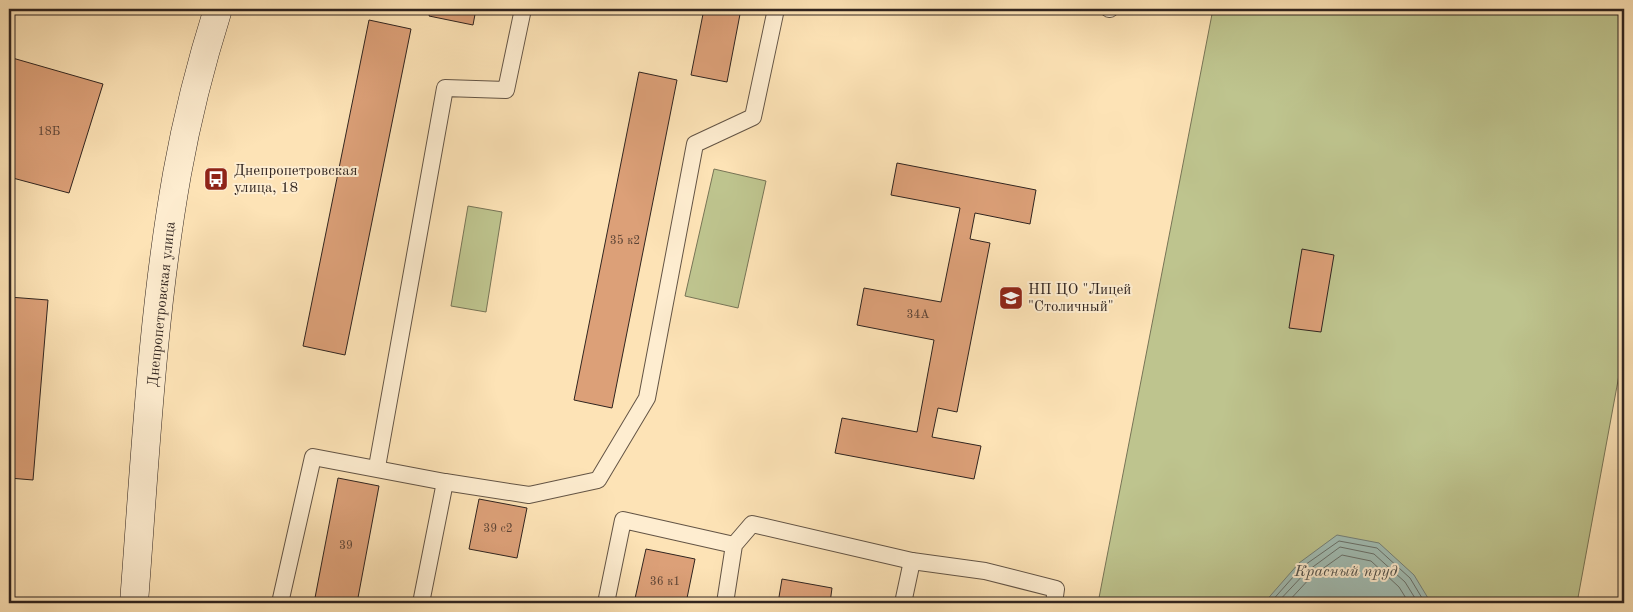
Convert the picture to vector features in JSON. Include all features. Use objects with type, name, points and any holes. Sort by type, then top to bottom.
[{"type":"street","name":"Днепропетровская улица","points":[[134,603],[154,347],[165,255],[177,173],[198,73],[218,9]]},
{"type":"lane","points":[[377,468],[445,88],[506,90],[523,9]]},
{"type":"lane","points":[[280,603],[313,457],[445,482],[529,495],[598,480],[647,398],[695,144],[753,117],[776,9]]},
{"type":"lane","points":[[421,603],[445,482]]},
{"type":"lane","points":[[606,603],[623,520],[734,546]]},
{"type":"lane","points":[[725,603],[734,546],[752,524],[912,562],[985,571],[1056,589],[1054,603]]},
{"type":"lane","points":[[903,603],[912,562]]},
{"type":"green space","points":[[1213,9],[1624,9],[1624,348],[1577,603],[1098,603]]},
{"type":"green space","points":[[714,169],[766,181],[738,308],[685,296]]},
{"type":"green space","points":[[468,206],[502,212],[486,312],[451,306]]},
{"type":"water","name":"Красный пруд","points":[[1337,535],[1379,543],[1414,575],[1431,603],[1264,603],[1299,563]]},
{"type":"building","points":[[431,9],[476,9],[473,25],[429,16]]},
{"type":"building","points":[[704,9],[741,9],[727,82],[691,75]]},
{"type":"building","points":[[369,20],[411,29],[345,355],[303,346]]},
{"type":"building","points":[[9,57],[103,84],[69,193],[9,177]]},
{"type":"building","points":[[639,72],[677,80],[612,408],[574,400]]},
{"type":"building","points":[[897,163],[1036,190],[1030,224],[975,213],[970,239],[990,243],[957,412],[938,408],[932,437],[981,446],[974,479],[835,453],[842,418],[917,432],[934,340],[857,325],[864,288],[941,302],[960,208],[891,195]]},
{"type":"building","points":[[1302,249],[1334,255],[1321,332],[1289,328]]},
{"type":"building","points":[[9,297],[48,300],[33,480],[9,478]]},
{"type":"building","points":[[338,478],[379,486],[357,603],[314,603]]},
{"type":"building","points":[[479,499],[527,508],[517,558],[469,549]]},
{"type":"building","points":[[646,549],[695,559],[686,603],[634,603]]},
{"type":"building","points":[[782,579],[832,588],[830,603],[778,603]]},
{"type":"place","name":"Днепропетровская улица, 18","points":[[216,179]]},
{"type":"place","name":"НП ЦО \"Лицей \"Столичный\"","points":[[1011,298]]}]
